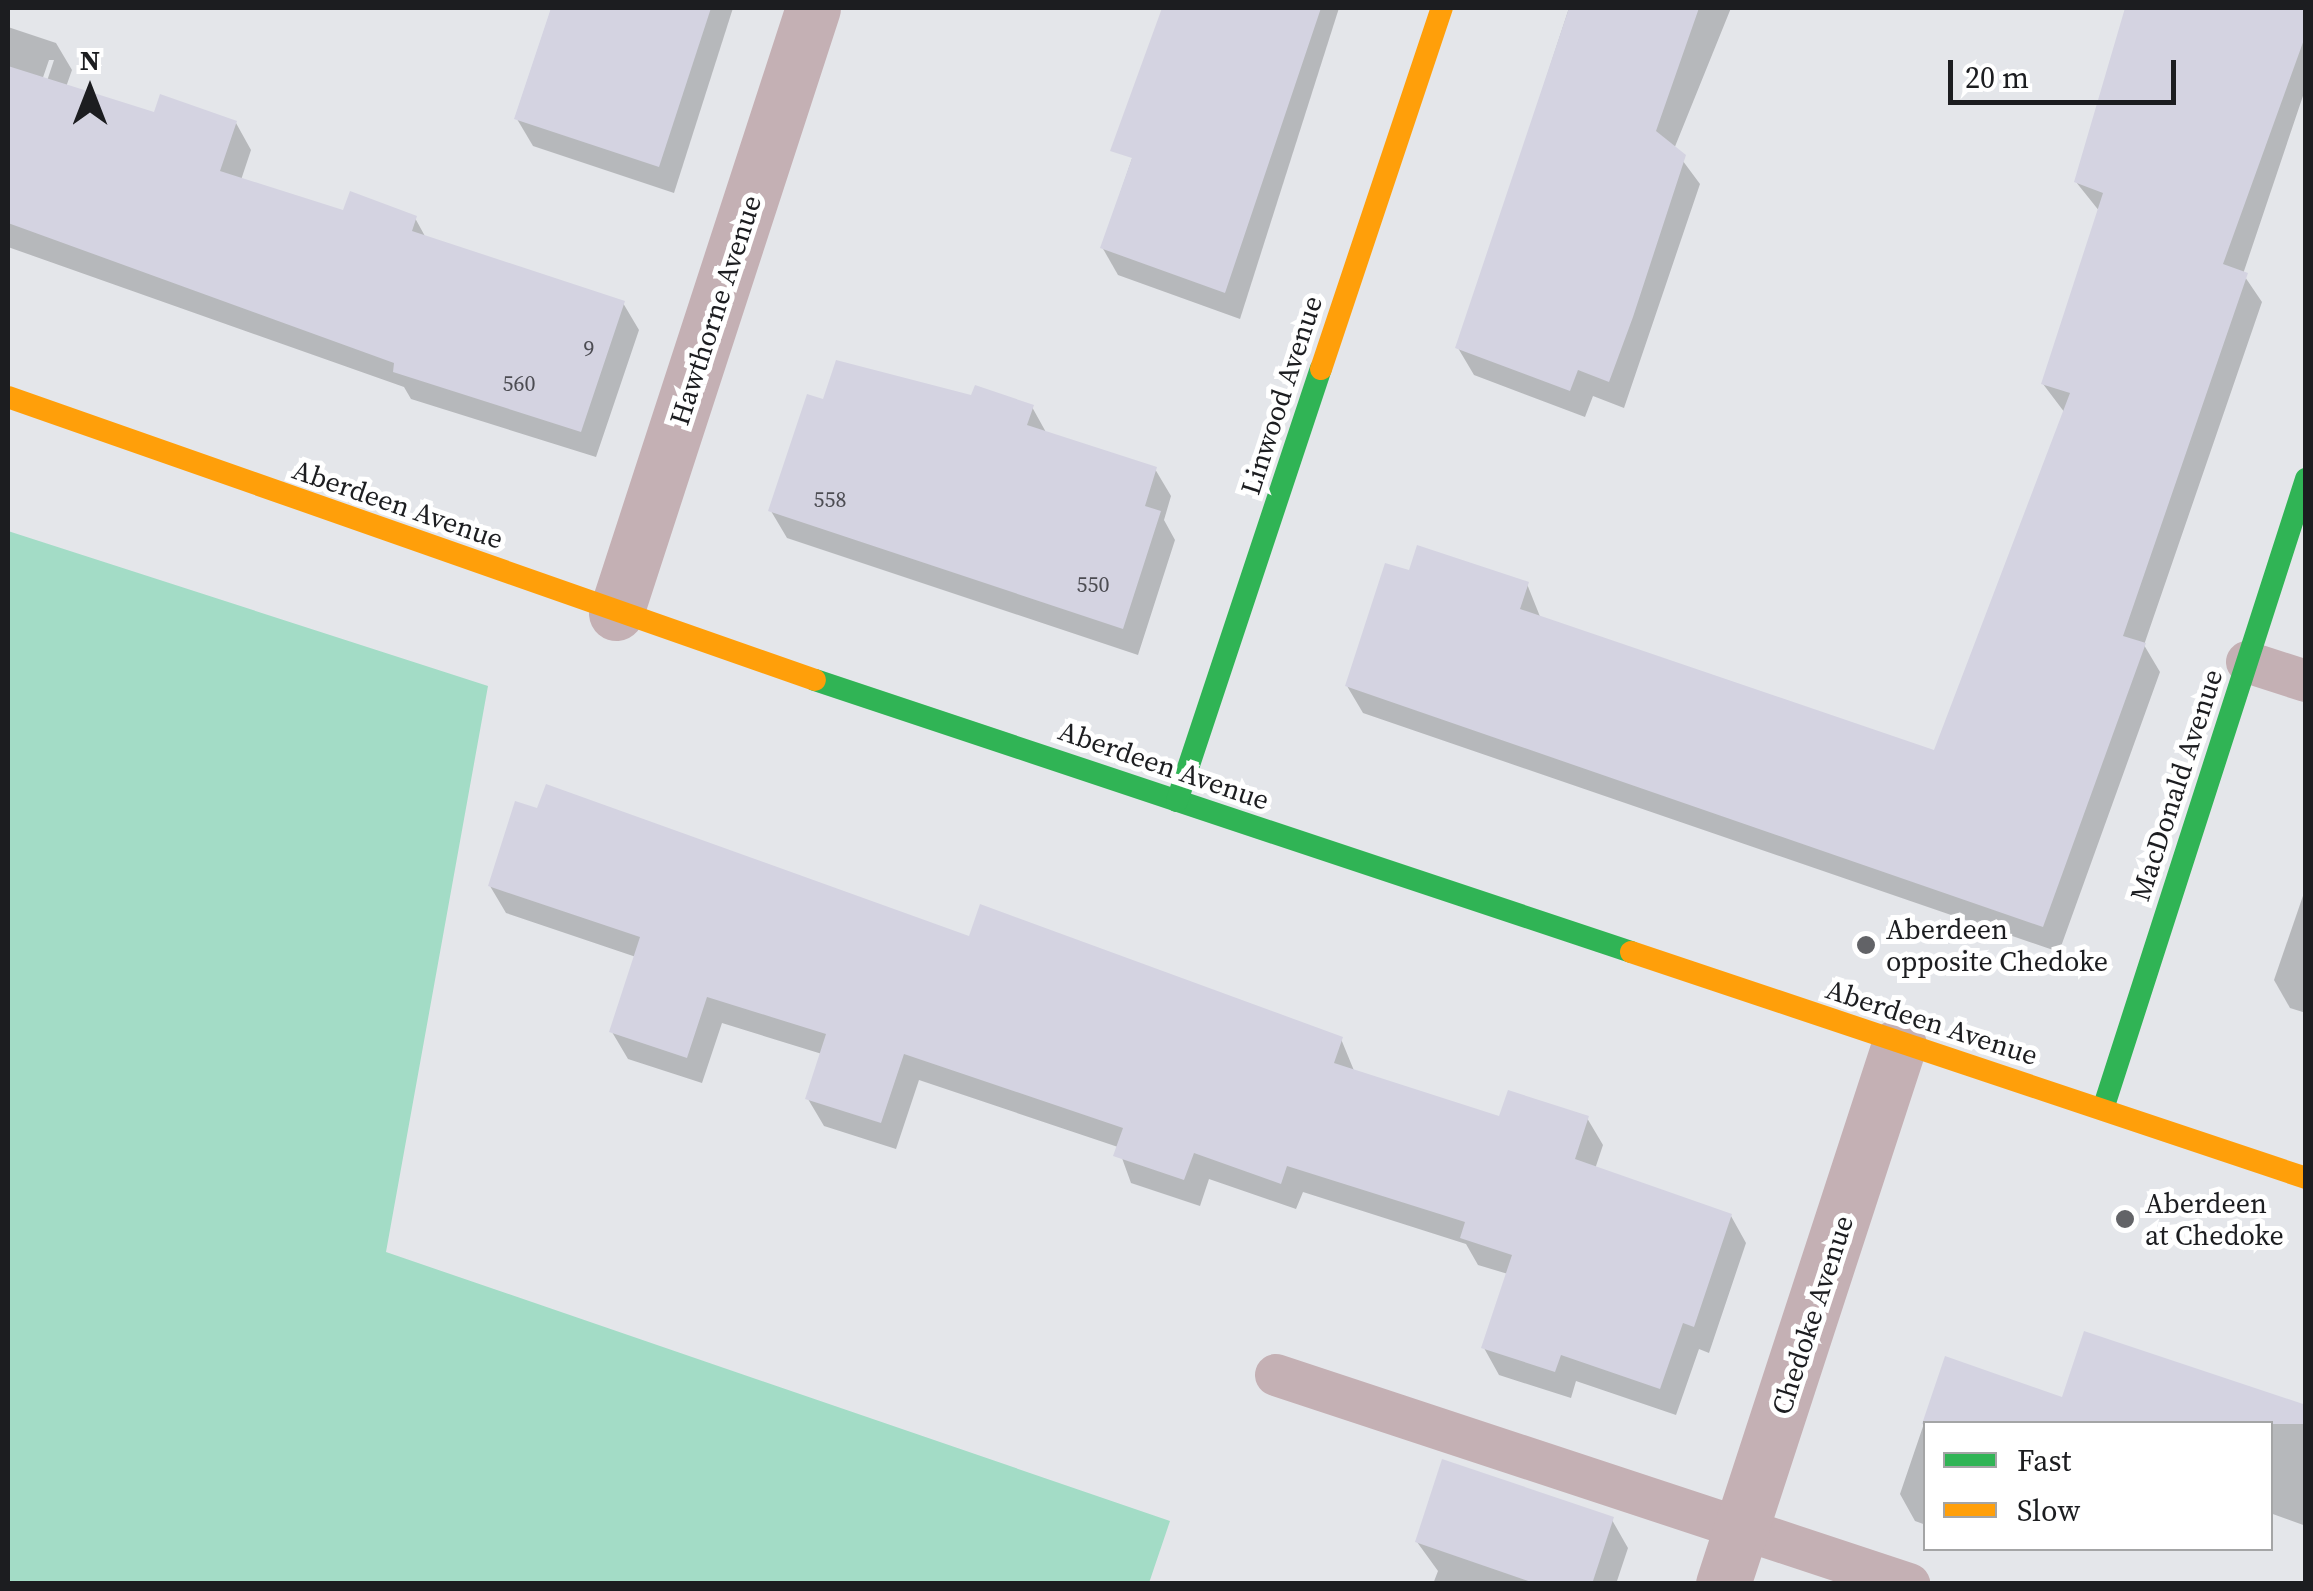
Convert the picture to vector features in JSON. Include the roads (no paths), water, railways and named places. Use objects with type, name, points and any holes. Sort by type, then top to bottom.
[{"type":"main road","name":"Linwood Avenue","points":[[1177,801],[1442,8]]},
{"type":"main road","name":"Aberdeen Avenue","points":[[8,398],[616,613],[2306,1178]]},
{"type":"main road","name":"MacDonald Avenue","points":[[2103,1109],[2306,479]]},
{"type":"street","name":"Hawthorne Avenue","points":[[616,613],[813,8]]},
{"type":"street","name":"Chedoke Avenue","points":[[1723,1584],[1899,1045]]},
{"type":"lane","points":[[2247,662],[2306,680]]},
{"type":"lane","points":[[1276,1375],[1908,1584]]},
{"type":"place","name":"Aberdeen opposite Chedoke","points":[[1866,945]]},
{"type":"place","name":"Aberdeen at Chedoke","points":[[2125,1219]]}]
